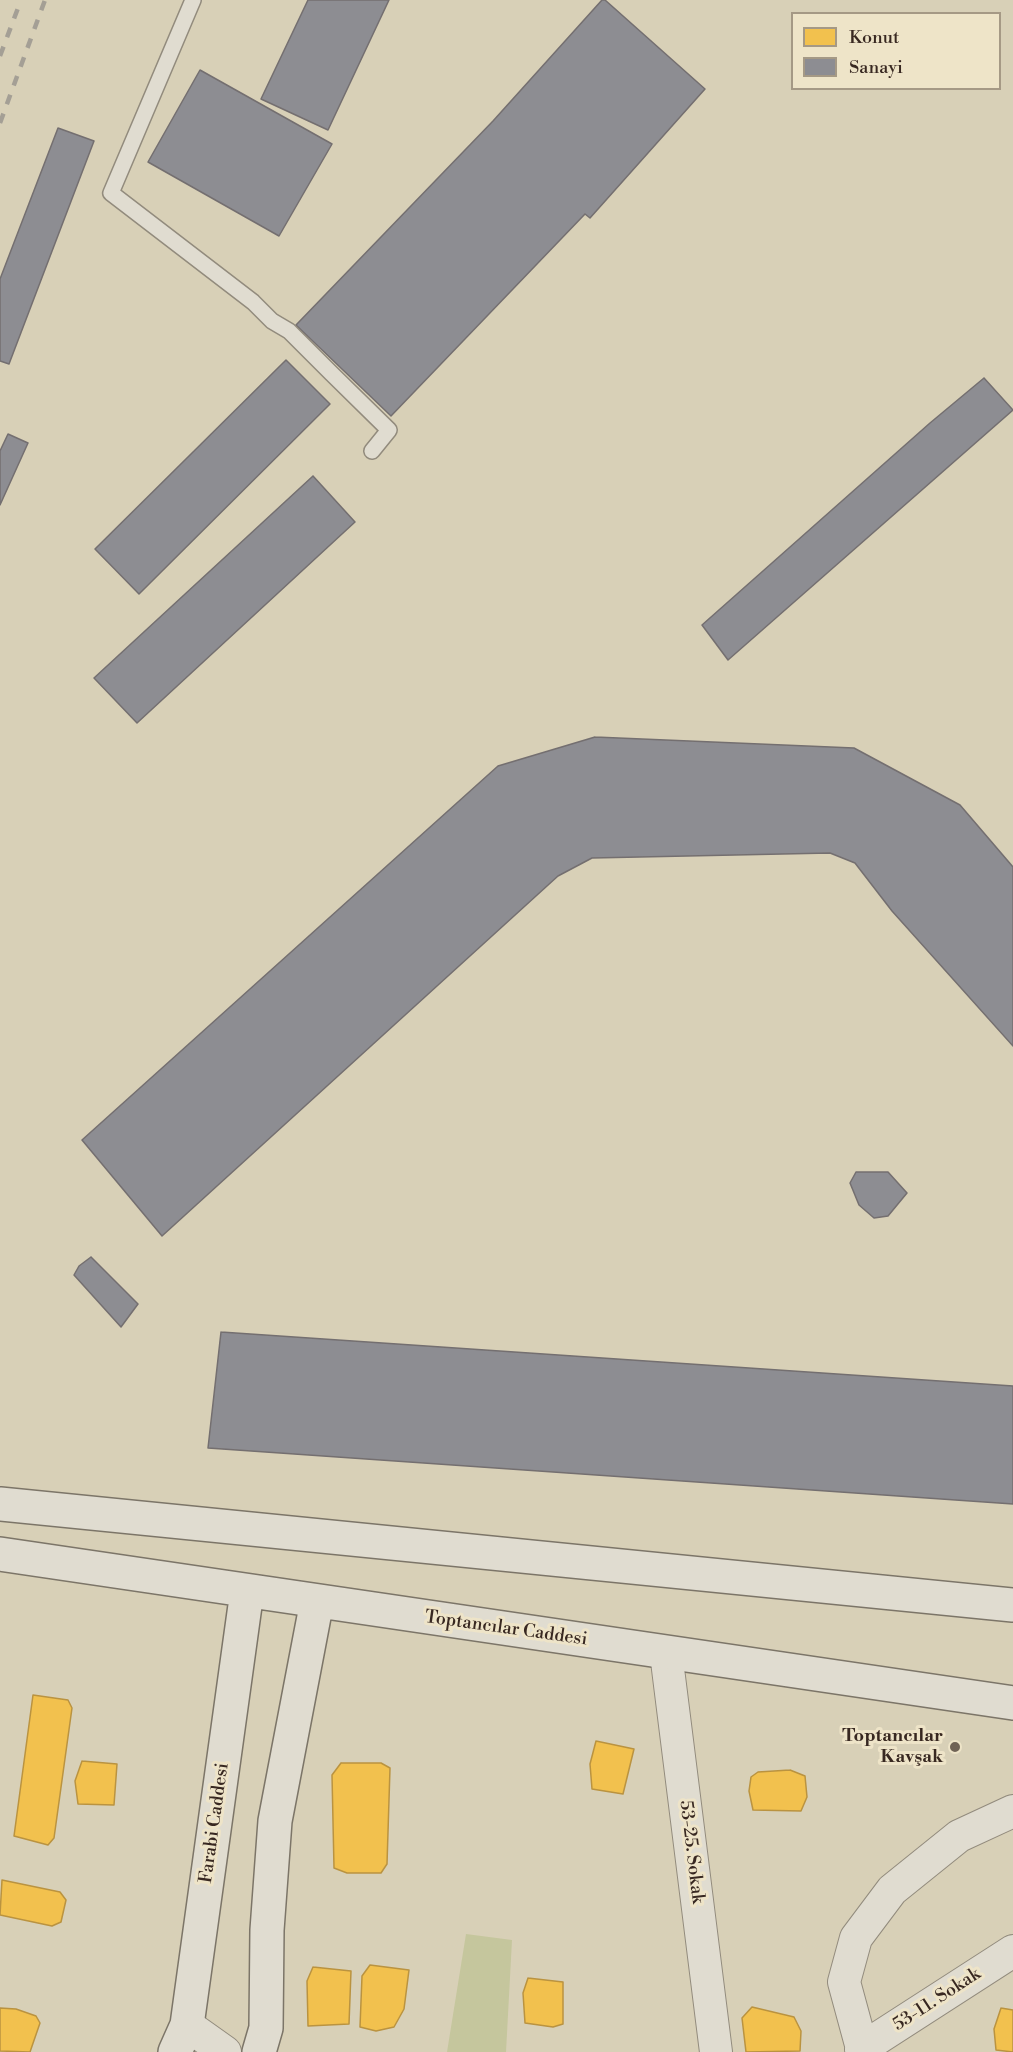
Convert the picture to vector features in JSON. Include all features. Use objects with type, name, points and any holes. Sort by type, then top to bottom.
[{"type":"street","points":[[0,1504],[1013,1605]]},
{"type":"street","name":"Toptancılar Caddesi","points":[[0,1554],[1013,1703]]},
{"type":"street","name":"Farabi Caddesi","points":[[181,2039],[247,1591]]},
{"type":"street","points":[[259,2052],[266,2028],[267,1930],[275,1821],[317,1601]]},
{"type":"street","name":"53-25. Sokak","points":[[666,1653],[716,2052]]},
{"type":"street","points":[[862,2051],[843,1982],[856,1938],[892,1890],[959,1836],[1013,1811]]},
{"type":"street","name":"53-11. Sokak","points":[[862,2051],[1013,1951]]},
{"type":"street","points":[[181,2039],[225,2052]]},
{"type":"lane","points":[[193,0],[111,193],[253,302],[272,321],[289,331],[389,430],[372,451]]},
{"type":"green space","points":[[466,1934],[512,1940],[506,2052],[447,2052]]},
{"type":"building: Konut","points":[[33,1695],[68,1700],[72,1708],[54,1838],[48,1845],[14,1836]]},
{"type":"building: Konut","points":[[596,1741],[634,1749],[623,1794],[592,1789],[590,1764]]},
{"type":"building: Konut","points":[[82,1761],[117,1764],[114,1805],[78,1804],[75,1781]]},
{"type":"building: Konut","points":[[341,1763],[381,1763],[390,1768],[387,1864],[381,1873],[347,1873],[334,1868],[332,1775]]},
{"type":"building: Konut","points":[[790,1770],[805,1776],[807,1797],[801,1811],[753,1810],[749,1791],[751,1777],[758,1772]]},
{"type":"building: Konut","points":[[2,1880],[60,1892],[66,1900],[61,1922],[52,1926],[0,1915]]},
{"type":"building: Konut","points":[[370,1965],[409,1970],[404,2009],[394,2027],[376,2031],[360,2027],[362,1976]]},
{"type":"building: Konut","points":[[313,1967],[351,1971],[349,2024],[308,2026],[307,1981]]},
{"type":"building: Konut","points":[[528,1978],[563,1982],[563,2024],[553,2027],[525,2023],[523,1993]]},
{"type":"building: Konut","points":[[752,2007],[794,2017],[801,2031],[800,2051],[746,2052],[742,2018]]},
{"type":"building: Konut","points":[[0,2008],[16,2009],[36,2016],[40,2023],[30,2052],[0,2051]]},
{"type":"building: Konut","points":[[1001,2008],[1013,2010],[1013,2052],[996,2050],[994,2029]]},
{"type":"building: Sanayi","points":[[308,0],[389,0],[328,130],[261,99]]},
{"type":"building: Sanayi","points":[[602,0],[605,0],[705,89],[590,218],[585,214],[391,416],[296,325],[493,121]]},
{"type":"building: Sanayi","points":[[200,70],[332,144],[279,236],[148,162]]},
{"type":"building: Sanayi","points":[[58,128],[94,141],[9,364],[0,361],[0,279]]},
{"type":"building: Sanayi","points":[[286,360],[330,404],[139,594],[95,549]]},
{"type":"building: Sanayi","points":[[984,378],[1013,410],[728,660],[702,625]]},
{"type":"building: Sanayi","points":[[8,434],[28,443],[0,505],[0,451]]},
{"type":"building: Sanayi","points":[[313,476],[355,522],[137,723],[94,678]]},
{"type":"building: Sanayi","points":[[595,737],[854,748],[960,805],[1013,867],[1013,1046],[892,911],[855,863],[830,853],[592,858],[558,876],[162,1236],[82,1140],[498,766]]},
{"type":"building: Sanayi","points":[[856,1172],[888,1172],[907,1193],[888,1216],[874,1218],[859,1205],[850,1183]]},
{"type":"building: Sanayi","points":[[91,1257],[138,1304],[121,1327],[74,1275],[79,1266]]},
{"type":"building: Sanayi","points":[[221,1332],[1013,1386],[1013,1504],[208,1448]]},
{"type":"railway","points":[[0,56],[21,0]]},
{"type":"railway","points":[[0,123],[45,0]]},
{"type":"place","name":"Toptancılar Kavşak","points":[[955,1747]]}]
